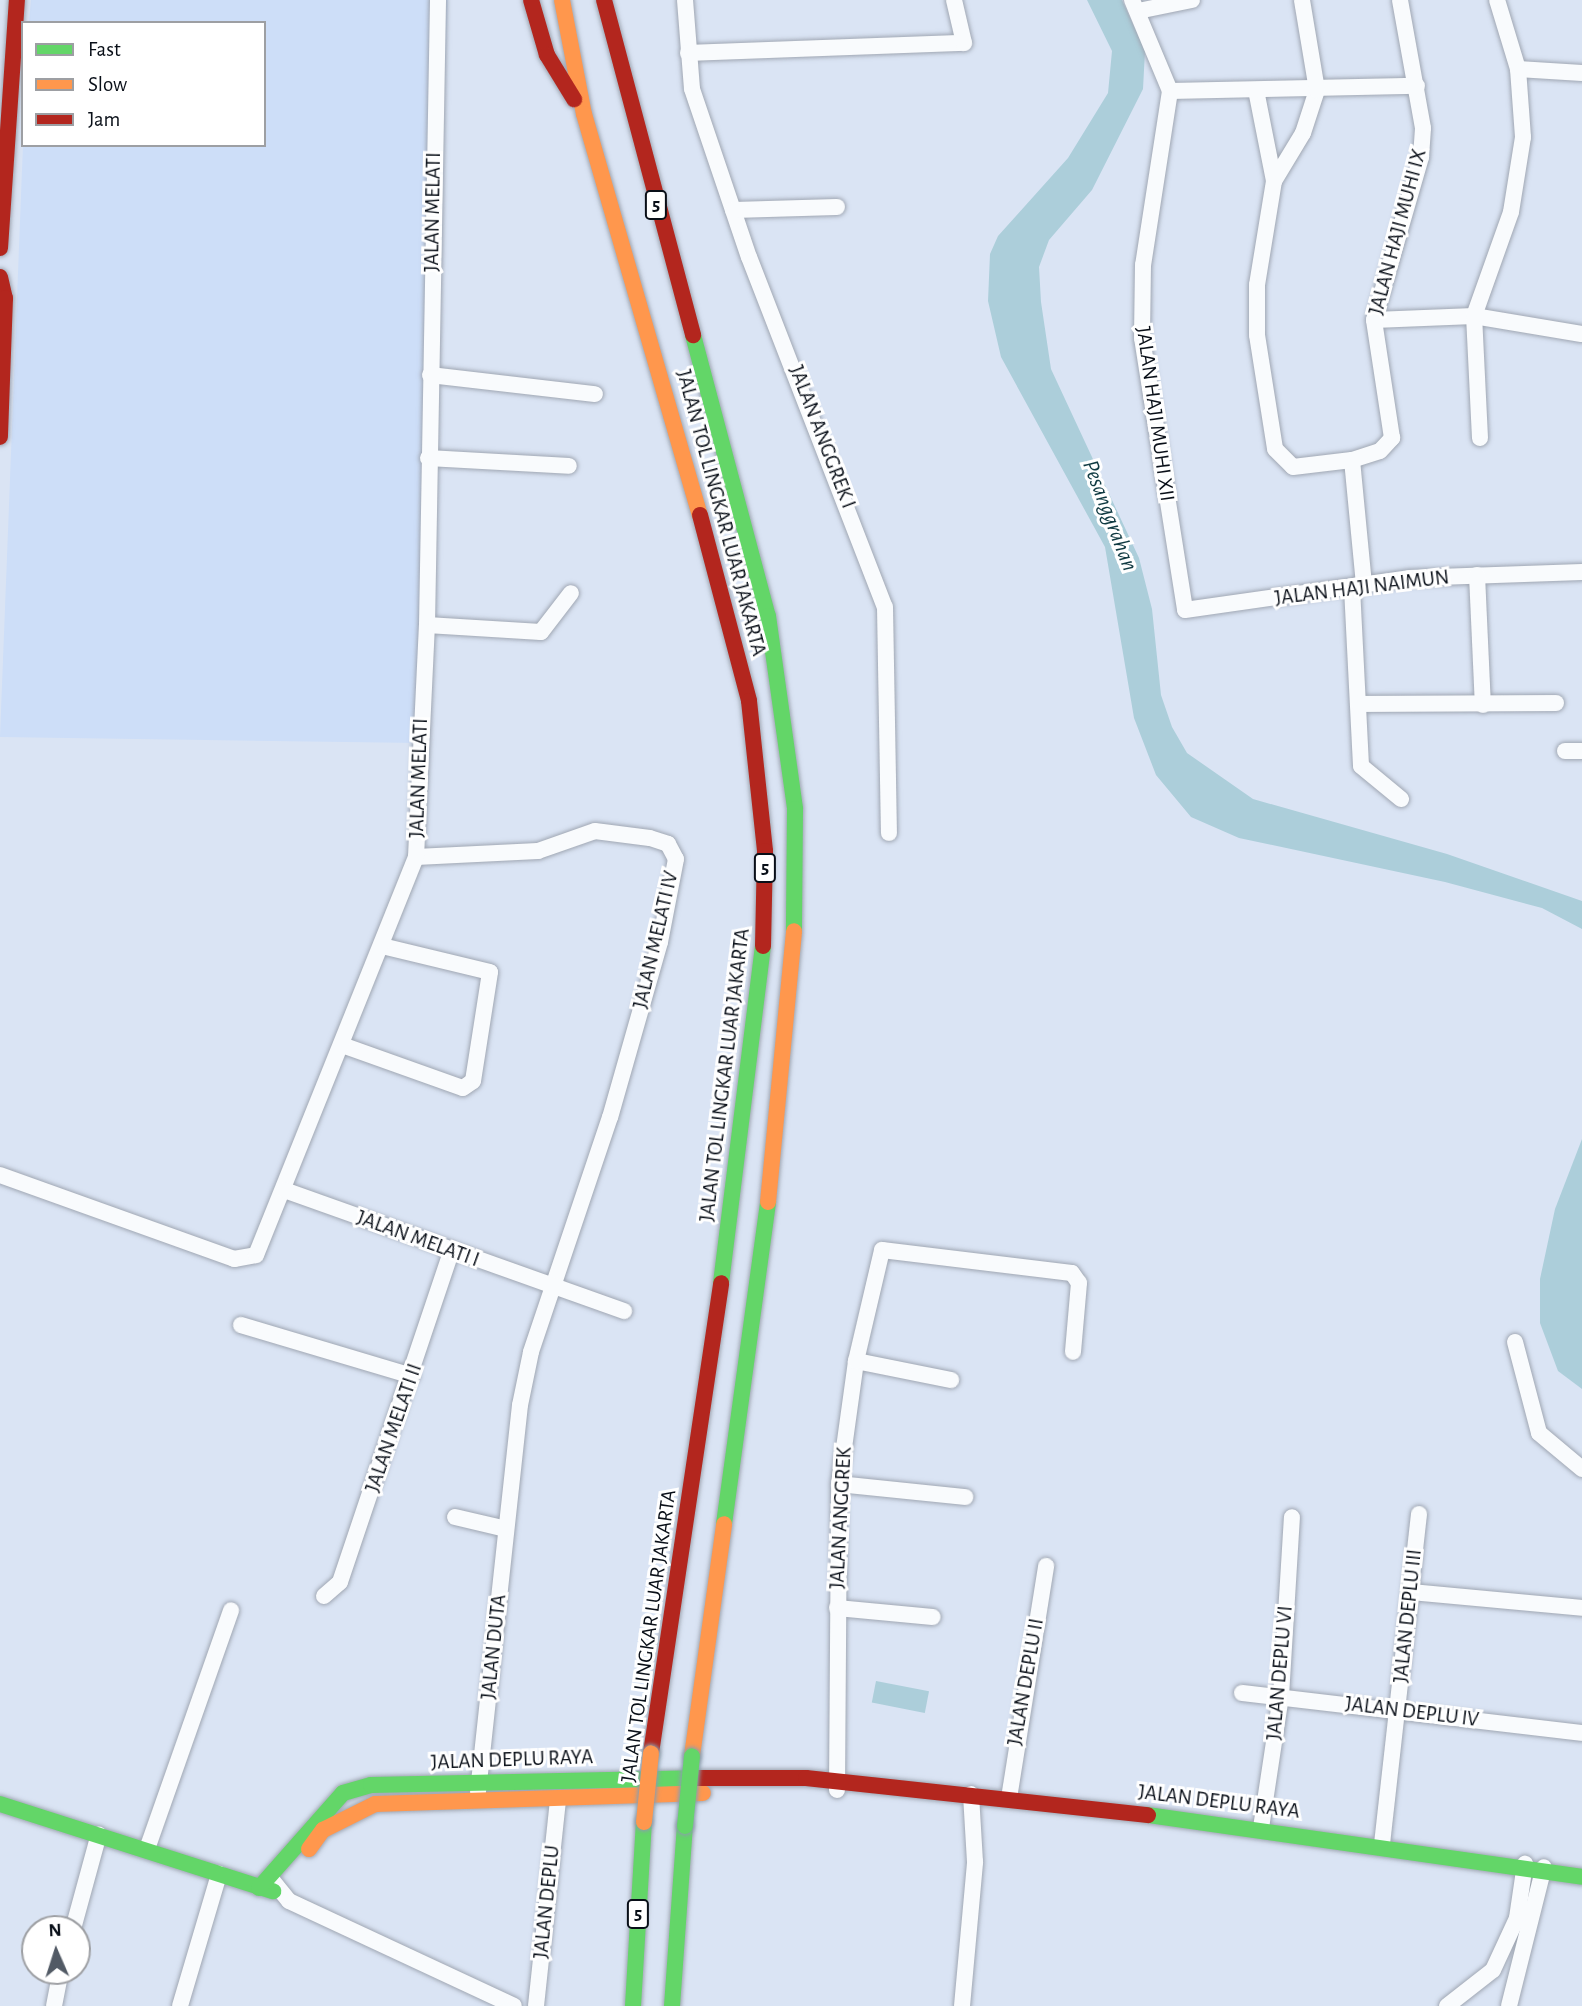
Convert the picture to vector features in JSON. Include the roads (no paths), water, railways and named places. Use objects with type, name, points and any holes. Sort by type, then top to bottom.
[{"type":"main road","points":[[0,248],[7,19],[17,0]]},
{"type":"main road","points":[[531,0],[547,55],[584,114]]},
{"type":"main road","name":"JALAN TOL LINGKAR LUAR JAKARTA","points":[[562,0],[584,114],[729,611],[749,701],[765,852],[763,953],[733,1196],[651,1754],[644,1822],[633,2006]]},
{"type":"main road","name":"JALAN TOL LINGKAR LUAR JAKARTA","points":[[604,0],[756,566],[784,700],[795,809],[793,981],[778,1129],[692,1756],[672,2006]]},
{"type":"main road","points":[[0,277],[0,437]]},
{"type":"main road","name":"JALAN DEPLU RAYA","points":[[269,1886],[342,1793],[370,1785],[478,1785],[611,1777],[971,1794],[1261,1828],[1581,1874]]},
{"type":"main road","name":"JALAN DEPLU RAYA","points":[[318,1825],[376,1804],[477,1803],[837,1787]]},
{"type":"main road","points":[[0,1804],[219,1874],[269,1886]]},
{"type":"street","name":"JALAN MELATI","points":[[0,1175],[234,1259],[256,1255],[416,857],[427,625],[438,0]]},
{"type":"street","name":"JALAN ANGGREK I","points":[[685,0],[692,89],[733,210],[885,607],[889,833]]},
{"type":"street","points":[[688,53],[964,43],[954,0]]},
{"type":"street","points":[[1192,0],[1135,5],[1170,91],[1417,86]]},
{"type":"street","points":[[1301,0],[1317,90]]},
{"type":"street","name":"JALAN HAJI MUHI IX","points":[[1256,90],[1274,181],[1257,285],[1257,335],[1275,449],[1293,467],[1352,460],[1380,451],[1392,438],[1374,320],[1421,157],[1417,86],[1400,0]]},
{"type":"street","points":[[1480,438],[1474,316],[1518,182],[1518,69],[1497,0]]},
{"type":"street","points":[[1518,69],[1582,74]]},
{"type":"street","name":"JALAN HAJI MUHI IX","points":[[1274,181],[1303,133],[1317,90]]},
{"type":"street","name":"JALAN HAJI MUHI XII","points":[[1170,91],[1143,265],[1142,338],[1185,610]]},
{"type":"street","points":[[733,210],[837,207]]},
{"type":"street","points":[[1374,320],[1474,316],[1582,334]]},
{"type":"street","points":[[430,375],[595,394]]},
{"type":"street","points":[[428,458],[569,466]]},
{"type":"street","points":[[1352,460],[1358,587],[1361,766],[1401,799]]},
{"type":"street","name":"JALAN HAJI NAIMUN","points":[[1185,610],[1358,587],[1477,575],[1582,572]]},
{"type":"street","points":[[1477,575],[1483,705]]},
{"type":"street","points":[[427,625],[541,632],[571,593]]},
{"type":"street","points":[[1359,704],[1556,704]]},
{"type":"street","name":"JALAN MELATI IV","points":[[416,857],[527,852],[595,831],[650,838],[674,850],[660,942],[554,1283]]},
{"type":"street","points":[[342,1045],[466,1087],[493,978],[485,969],[382,946]]},
{"type":"street","name":"JALAN MELATI I","points":[[284,1190],[452,1253],[554,1283],[624,1311]]},
{"type":"street","name":"JALAN ANGGREK","points":[[837,1787],[836,1608],[839,1484],[856,1361],[883,1247],[1075,1275],[1073,1352]]},
{"type":"street","name":"JALAN MELATI II","points":[[324,1596],[340,1583],[452,1253]]},
{"type":"street","name":"JALAN DUTA","points":[[477,1803],[520,1405],[554,1283]]},
{"type":"street","points":[[241,1325],[412,1376]]},
{"type":"street","points":[[1515,1342],[1539,1433],[1582,1469]]},
{"type":"street","points":[[856,1361],[951,1380]]},
{"type":"street","points":[[839,1484],[965,1497]]},
{"type":"street","name":"JALAN DEPLU III","points":[[1382,1844],[1419,1514]]},
{"type":"street","points":[[455,1517],[506,1530]]},
{"type":"street","name":"JALAN DEPLU VI","points":[[1261,1828],[1281,1696],[1292,1517]]},
{"type":"street","name":"JALAN DEPLU II","points":[[1009,1798],[1046,1566]]},
{"type":"street","points":[[1411,1592],[1582,1608]]},
{"type":"street","points":[[836,1608],[933,1617]]},
{"type":"street","points":[[147,1849],[232,1611]]},
{"type":"street","name":"JALAN DEPLU IV","points":[[1242,1693],[1398,1709],[1582,1733]]},
{"type":"street","points":[[962,2006],[975,1862],[971,1794]]},
{"type":"street","name":"JALAN DEPLU","points":[[536,2006],[558,1799]]},
{"type":"street","points":[[77,1915],[99,1834]]},
{"type":"street","points":[[1447,2006],[1493,1970],[1517,1918],[1525,1864]]},
{"type":"street","points":[[1510,2006],[1544,1867]]},
{"type":"street","points":[[180,2006],[219,1874]]},
{"type":"street","points":[[269,1886],[289,1901],[514,2006]]},
{"type":"street","points":[[54,2006],[58,1985]]},
{"type":"water","name":"Pesanggrahan","points":[[1087,0],[1122,0],[1145,51],[1143,89],[1092,190],[1049,240],[1039,267],[1041,302],[1051,369],[1139,558],[1152,609],[1161,695],[1172,727],[1187,753],[1253,799],[1447,854],[1582,901],[1582,929],[1542,908],[1445,882],[1239,838],[1191,817],[1156,775],[1134,718],[1105,547],[1001,357],[988,301],[990,254],[998,236],[1068,158],[1108,93],[1112,51]]},
{"type":"water","points":[[1582,1139],[1582,1389],[1558,1371],[1540,1323],[1540,1279],[1555,1209]]},
{"type":"water","points":[[876,1681],[929,1691],[925,1713],[872,1703]]}]
